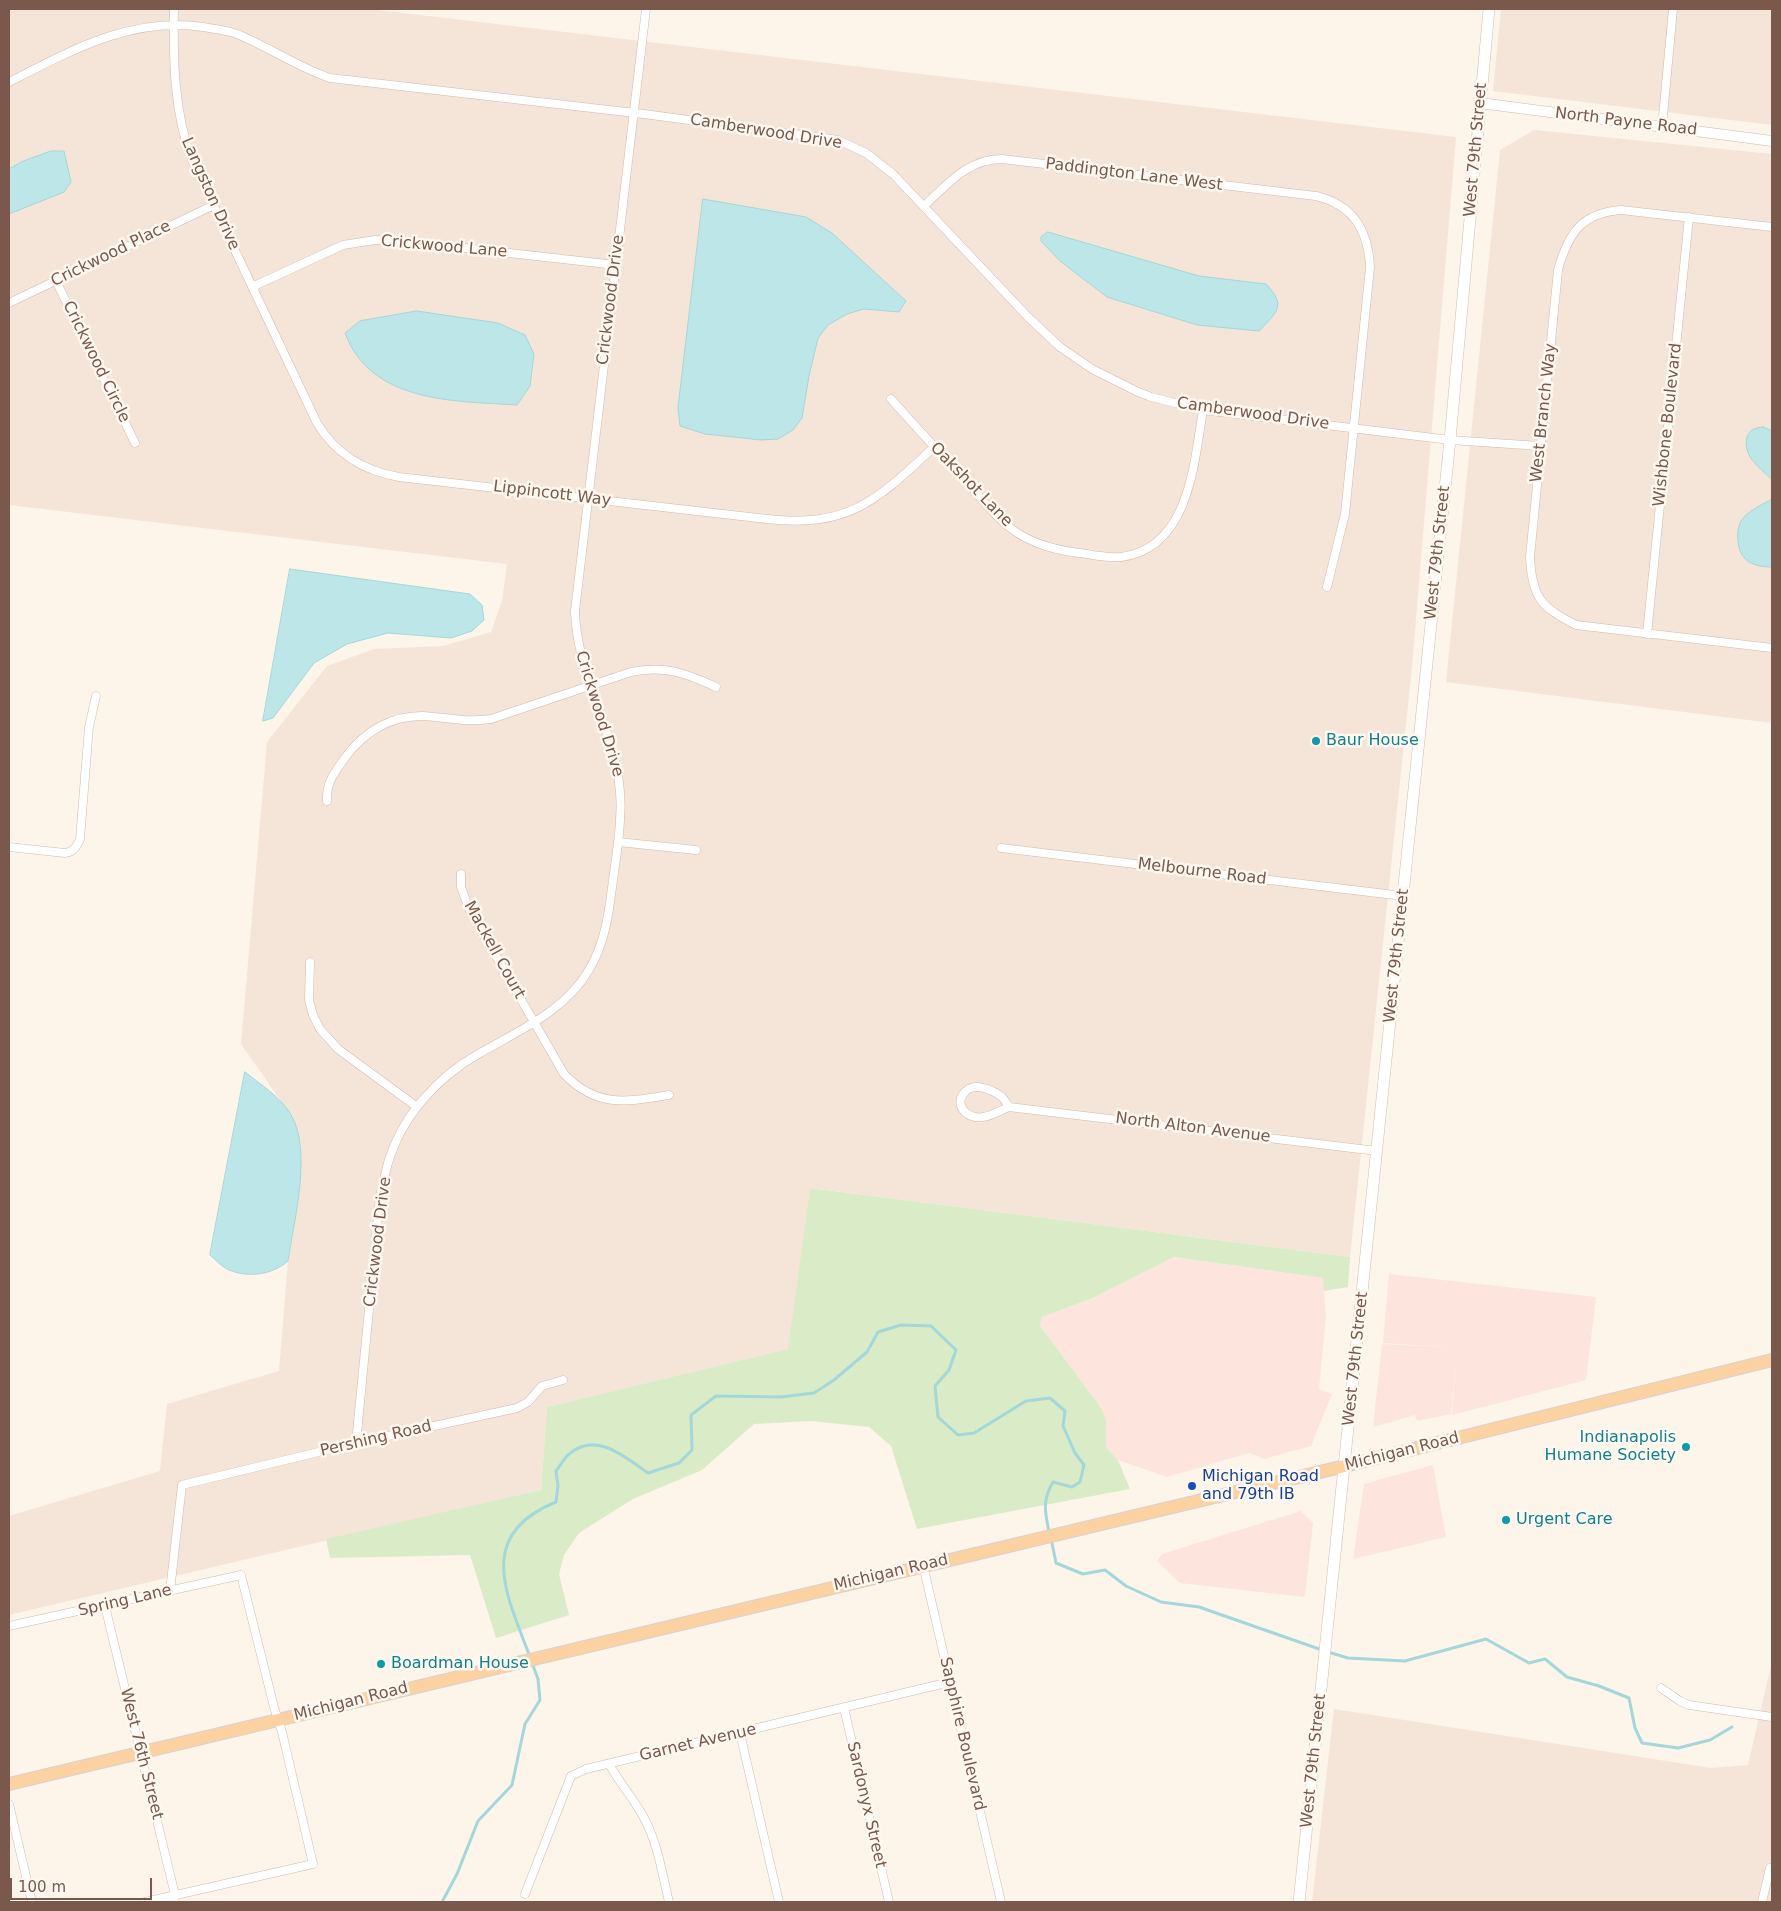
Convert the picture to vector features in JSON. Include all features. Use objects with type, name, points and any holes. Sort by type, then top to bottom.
[{"type":"main road","name":"West 79th Street","points":[[1299,1902],[1450,440],[1489,9]]},
{"type":"main road","name":"Michigan Road","points":[[9,1784],[506,1664],[1345,1466],[1772,1360]]},
{"type":"street","name":"Langston Drive","points":[[174,9],[177,103],[182,130],[192,160],[252,287]]},
{"type":"street","name":"Crickwood Drive","points":[[356,1443],[380,1196],[393,1150],[405,1125],[431,1090],[464,1062],[558,1007],[579,985],[590,969],[601,947],[608,922],[621,817],[620,778],[578,647],[575,611],[646,9]]},
{"type":"street","points":[[1662,127],[1673,9]]},
{"type":"street","name":"Camberwood Drive","points":[[9,82],[101,39],[141,27],[174,24],[191,25],[235,33],[315,73],[330,78],[633,113],[838,140],[858,148],[882,164],[1028,317],[1060,347],[1119,384],[1152,397],[1202,410],[1450,440],[1540,446]]},
{"type":"street","name":"North Payne Road","points":[[1480,103],[1772,140]]},
{"type":"street","name":"Paddington Lane West","points":[[924,206],[963,171],[979,162],[1002,159],[1312,196],[1337,204],[1354,218],[1364,233],[1367,241],[1370,267],[1354,428]]},
{"type":"street","name":"Crickwood Place","points":[[9,303],[214,205]]},
{"type":"street","name":"West Branch Way","points":[[1647,634],[1576,625],[1553,613],[1544,605],[1532,582],[1530,557],[1558,270],[1566,244],[1582,225],[1594,216],[1604,212],[1621,210],[1772,227]]},
{"type":"street","name":"Wishbone Boulevard","points":[[1647,634],[1689,217]]},
{"type":"street","name":"Crickwood Lane","points":[[252,287],[343,245],[375,240],[402,241],[616,265]]},
{"type":"street","name":"Crickwood Circle","points":[[56,281],[135,443]]},
{"type":"street","name":"Lippincott Way","points":[[252,287],[317,423],[333,444],[357,463],[373,471],[399,477],[787,521],[817,520],[847,512],[875,499],[934,447]]},
{"type":"street","name":"Oakshot Lane","points":[[891,398],[995,514],[1022,536],[1038,544],[1059,550],[1107,557],[1121,557],[1139,552],[1155,544],[1162,538],[1180,511],[1192,477],[1202,410]]},
{"type":"street","points":[[1327,587],[1344,514],[1354,428]]},
{"type":"street","points":[[1647,634],[1772,648]]},
{"type":"street","points":[[327,801],[328,785],[335,771],[356,744],[380,726],[400,718],[428,717],[467,722],[491,719],[631,672],[659,669],[684,673],[716,687]]},
{"type":"street","points":[[9,847],[65,853],[72,851],[76,847],[80,838],[89,727],[96,696]]},
{"type":"street","points":[[618,842],[696,850]]},
{"type":"street","name":"Melbourne Road","points":[[1001,848],[1403,896]]},
{"type":"street","name":"Mackell Court","points":[[461,874],[463,896],[469,910],[564,1074],[575,1085],[589,1094],[606,1100],[626,1101],[669,1095]]},
{"type":"street","points":[[310,962],[309,1000],[320,1029],[338,1049],[417,1107]]},
{"type":"street","name":"North Alton Avenue","points":[[1009,1107],[1002,1097],[989,1090],[978,1087],[968,1089],[963,1093],[963,1111],[974,1118],[984,1117],[1009,1107],[1377,1151]]},
{"type":"street","name":"Pershing Road","points":[[170,1591],[182,1485],[356,1443],[517,1408],[528,1402],[542,1386],[562,1380]]},
{"type":"street","name":"Sapphire Boulevard","points":[[923,1565],[1001,1902]]},
{"type":"street","name":"Spring Lane","points":[[9,1626],[241,1574],[278,1720]]},
{"type":"street","name":"West 76th Street","points":[[105,1606],[175,1899]]},
{"type":"street","name":"Garnet Avenue","points":[[524,1894],[572,1776],[586,1768],[950,1682]]},
{"type":"street","points":[[1661,1688],[1689,1705],[1772,1717]]},
{"type":"street","name":"Sardonyx Street","points":[[844,1708],[889,1902]]},
{"type":"street","points":[[145,1902],[175,1899],[313,1864],[278,1720]]},
{"type":"street","points":[[740,1733],[779,1902]]},
{"type":"street","points":[[609,1764],[619,1782],[643,1815],[655,1840],[669,1902]]},
{"type":"street","points":[[9,1804],[32,1902]]},
{"type":"street","points":[[1762,1902],[1770,1868]]},
{"type":"shaded area","points":[[9,9],[369,9],[1456,137],[1412,667],[1350,1257],[810,1188],[789,1349],[547,1407],[541,1490],[9,1615],[9,1516],[160,1471],[167,1404],[279,1371],[288,1261],[299,1186],[301,1145],[290,1114],[241,1044],[267,742],[327,666],[374,649],[443,646],[491,632],[502,601],[507,564],[9,505]]},
{"type":"shaded area","points":[[1501,9],[1772,9],[1772,125],[1493,91]]},
{"type":"shaded area","points":[[1534,130],[1772,154],[1772,723],[1446,682],[1500,150]]},
{"type":"shaded area","points":[[1174,1257],[1323,1278],[1326,1316],[1319,1389],[1332,1394],[1311,1446],[1264,1459],[1249,1453],[1167,1477],[1118,1460],[1106,1447],[1106,1420],[1040,1326],[1042,1317],[1093,1298]]},
{"type":"shaded area","points":[[1389,1274],[1596,1297],[1586,1380],[1452,1415],[1456,1360],[1451,1414],[1417,1421],[1415,1415],[1373,1427],[1382,1344],[1458,1348],[1383,1343]]},
{"type":"shaded area","points":[[1433,1465],[1446,1537],[1353,1559],[1364,1484]]},
{"type":"shaded area","points":[[1301,1511],[1313,1523],[1305,1597],[1180,1583],[1157,1561],[1162,1554]]},
{"type":"shaded area","points":[[1772,1661],[1772,1902],[1312,1902],[1334,1709],[1711,1768],[1748,1765]]},
{"type":"green space","points":[[810,1188],[1350,1257],[1348,1287],[1324,1291],[1323,1278],[1174,1257],[1093,1298],[1042,1317],[1040,1326],[1101,1408],[1106,1420],[1106,1447],[1118,1460],[1130,1489],[917,1529],[891,1446],[869,1427],[811,1421],[754,1424],[702,1470],[633,1499],[579,1533],[564,1555],[559,1574],[569,1615],[496,1638],[470,1555],[330,1558],[326,1539],[541,1490],[547,1407],[788,1349]]},
{"type":"water","points":[[51,151],[64,151],[71,182],[64,192],[9,214],[9,169],[21,162]]},
{"type":"water","points":[[703,199],[806,217],[832,233],[906,301],[899,312],[864,309],[847,314],[828,325],[818,338],[802,418],[793,430],[778,439],[761,440],[705,434],[680,426],[678,408]]},
{"type":"water","points":[[1048,232],[1199,276],[1266,284],[1276,298],[1277,309],[1271,319],[1259,331],[1197,325],[1107,297],[1060,261],[1041,241],[1041,237]]},
{"type":"water","points":[[417,311],[498,323],[525,335],[534,354],[530,386],[517,405],[442,399],[417,394],[394,385],[374,373],[357,356],[345,333],[360,321]]},
{"type":"water","points":[[1763,427],[1772,431],[1772,480],[1754,462],[1747,450],[1748,434],[1753,429]]},
{"type":"water","points":[[1772,499],[1772,567],[1765,567],[1753,564],[1744,558],[1739,547],[1738,528],[1747,514]]},
{"type":"water","points":[[290,569],[470,594],[482,605],[484,620],[472,631],[451,638],[388,633],[347,644],[314,663],[273,718],[263,721]]},
{"type":"water","points":[[245,1072],[286,1107],[297,1128],[300,1146],[300,1185],[288,1261],[282,1266],[260,1274],[244,1274],[229,1270],[210,1255]]},
{"type":"waterway","points":[[530,1657],[506,1589],[504,1569],[506,1549],[514,1531],[530,1516],[556,1502],[558,1486],[556,1471],[568,1455],[578,1448],[599,1445],[620,1454],[648,1473],[679,1463],[692,1450],[691,1415],[716,1396],[781,1397],[814,1393],[834,1380],[867,1352],[878,1332],[901,1325],[931,1326],[956,1350],[949,1370],[935,1386],[938,1417],[958,1435],[974,1433],[1026,1401],[1050,1398],[1065,1411],[1063,1426],[1075,1453],[1084,1465],[1080,1482],[1072,1487],[1053,1482],[1047,1495],[1045,1506],[1049,1532]]},
{"type":"waterway","points":[[1051,1538],[1056,1563],[1083,1574],[1105,1570],[1126,1586],[1161,1602],[1199,1607],[1322,1650]]},
{"type":"waterway","points":[[1328,1652],[1348,1658],[1405,1661],[1486,1639],[1529,1663],[1545,1659],[1567,1677],[1599,1686],[1629,1698],[1635,1728],[1642,1743],[1678,1748],[1710,1740],[1732,1727]]},
{"type":"waterway","points":[[442,1902],[457,1874],[478,1821],[512,1785],[525,1724],[540,1700],[538,1679],[532,1663]]},
{"type":"place","name":"Baur House","points":[[1316,741]]},
{"type":"place","name":"Indianapolis Humane Society","points":[[1686,1447]]},
{"type":"place","name":"Michigan Road and 79th IB","points":[[1192,1486]]},
{"type":"place","name":"Urgent Care","points":[[1506,1520]]},
{"type":"place","name":"Boardman House","points":[[381,1664]]}]
